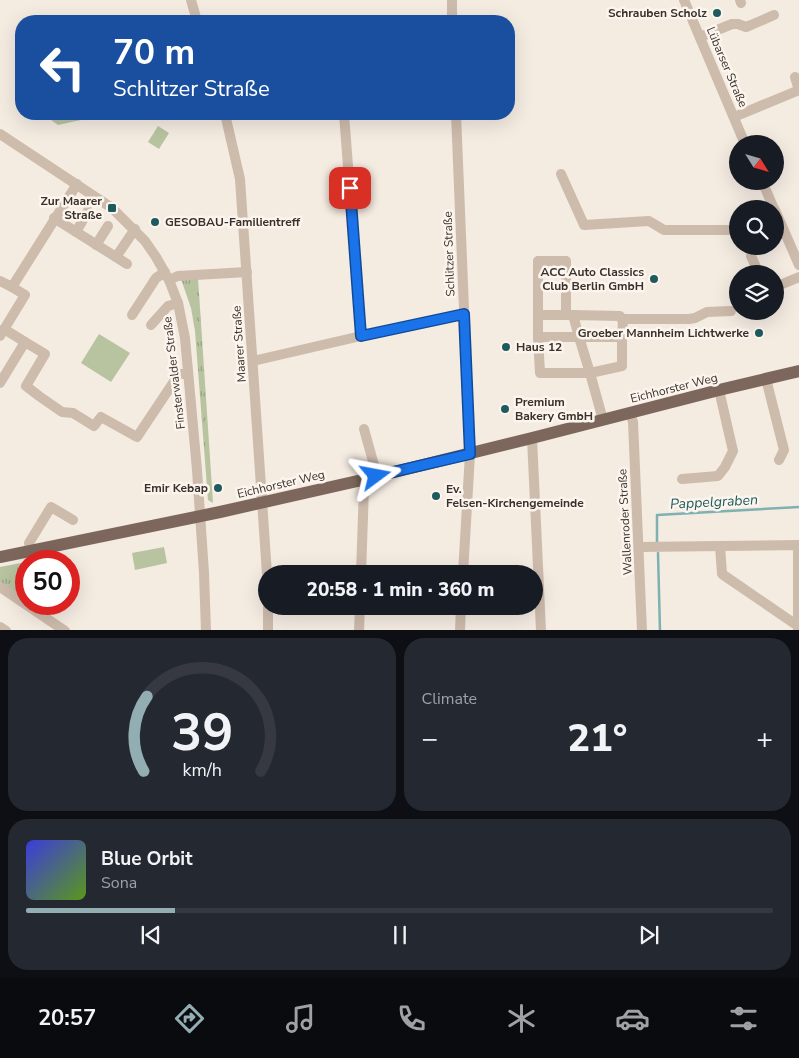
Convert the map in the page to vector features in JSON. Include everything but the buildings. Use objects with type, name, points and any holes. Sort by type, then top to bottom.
[{"type":"main road","name":"Eichhorster Weg","points":[[37,550],[362,480],[799,371]]},
{"type":"main road","name":"Eichhorster Weg","points":[[0,557],[15,554]]},
{"type":"street","points":[[191,0],[195,15]]},
{"type":"street","points":[[452,0],[452,15]]},
{"type":"street","name":"Lübarser Straße","points":[[684,0],[741,135]]},
{"type":"street","points":[[700,36],[732,24],[746,27],[774,15]]},
{"type":"street","points":[[734,117],[799,90],[794,77]]},
{"type":"street","name":"Maarer Straße","points":[[225,120],[240,179],[266,565]]},
{"type":"street","points":[[344,120],[361,336]]},
{"type":"street","name":"Schlitzer Straße","points":[[456,120],[470,454],[464,565]]},
{"type":"street","name":"Finsterwalder Straße","points":[[0,134],[112,208],[145,241],[167,276],[178,303],[185,338],[197,470],[206,630]]},
{"type":"street","points":[[561,174],[584,225],[649,221],[664,230],[729,230]]},
{"type":"street","points":[[12,287],[77,184]]},
{"type":"street","points":[[76,232],[88,212]]},
{"type":"street","points":[[54,218],[127,264]]},
{"type":"street","points":[[96,244],[108,226]]},
{"type":"street","points":[[116,257],[135,230]]},
{"type":"street","points":[[784,237],[799,265]]},
{"type":"street","points":[[750,256],[754,265]]},
{"type":"street","points":[[603,420],[590,373],[579,337],[570,315],[566,260],[538,261],[540,373],[590,373],[622,366],[622,319]]},
{"type":"street","points":[[132,315],[156,278],[247,272]]},
{"type":"street","points":[[784,283],[799,277]]},
{"type":"street","points":[[0,280],[25,295],[2,333],[25,342],[45,354],[26,386],[62,412],[73,413],[94,426],[101,417],[137,437],[179,374],[188,374]]},
{"type":"street","points":[[151,326],[168,306],[178,303]]},
{"type":"street","points":[[538,315],[620,316],[622,319],[689,319],[706,312],[729,311]]},
{"type":"street","points":[[253,361],[464,314]]},
{"type":"street","points":[[538,337],[622,337]]},
{"type":"street","points":[[0,383],[25,342]]},
{"type":"street","points":[[766,379],[784,450],[779,460]]},
{"type":"street","points":[[682,479],[718,476],[733,451],[718,390]]},
{"type":"street","name":"Wallenroder Straße","points":[[630,413],[633,422],[642,630]]},
{"type":"street","points":[[364,429],[376,476]]},
{"type":"street","points":[[532,438],[542,630]]},
{"type":"street","points":[[361,565],[364,487],[362,480]]},
{"type":"street","points":[[31,550],[29,543],[51,507],[73,520]]},
{"type":"street","points":[[720,546],[722,574],[798,628]]},
{"type":"street","points":[[639,547],[798,546],[798,628]]},
{"type":"street","points":[[0,588],[15,595]]},
{"type":"street","points":[[45,615],[65,630]]},
{"type":"street","points":[[268,615],[268,630]]},
{"type":"street","points":[[359,630],[360,615]]},
{"type":"street","points":[[460,630],[461,615]]},
{"type":"street","points":[[0,626],[6,630]]},
{"type":"green space","points":[[51,120],[81,120],[58,125]]},
{"type":"green space","points":[[158,126],[169,133],[159,149],[148,142]]},
{"type":"green space","points":[[198,278],[213,503],[208,500],[195,331],[191,308],[181,279]]},
{"type":"green space","points":[[99,334],[130,353],[111,382],[81,363]]},
{"type":"green space","points":[[164,547],[167,563],[135,570],[132,553]]},
{"type":"green space","points":[[15,564],[15,594],[0,583],[0,567]]},
{"type":"waterway","name":"Pappelgraben","points":[[657,542],[657,515],[799,507]]},
{"type":"waterway","name":"Pappelgraben","points":[[658,553],[660,630]]},
{"type":"place","name":"Schrauben Scholz","points":[[717,13]]},
{"type":"place","name":"Zur Maarer Straße","points":[[112,208]]},
{"type":"place","name":"GESOBAU-Familientreff","points":[[155,222]]},
{"type":"place","name":"ACC Auto Classics Club Berlin GmbH","points":[[654,279]]},
{"type":"place","name":"Groeber Mannheim Lichtwerke","points":[[759,333]]},
{"type":"place","name":"Haus 12","points":[[506,347]]},
{"type":"place","name":"Premium Bakery GmbH","points":[[505,409]]},
{"type":"place","name":"Emir Kebap","points":[[218,488]]},
{"type":"place","name":"Ev. Felsen-Kirchengemeinde","points":[[436,496]]},
{"type":"route","points":[[350,188],[361,336],[464,314],[470,454],[376,476]]}]
